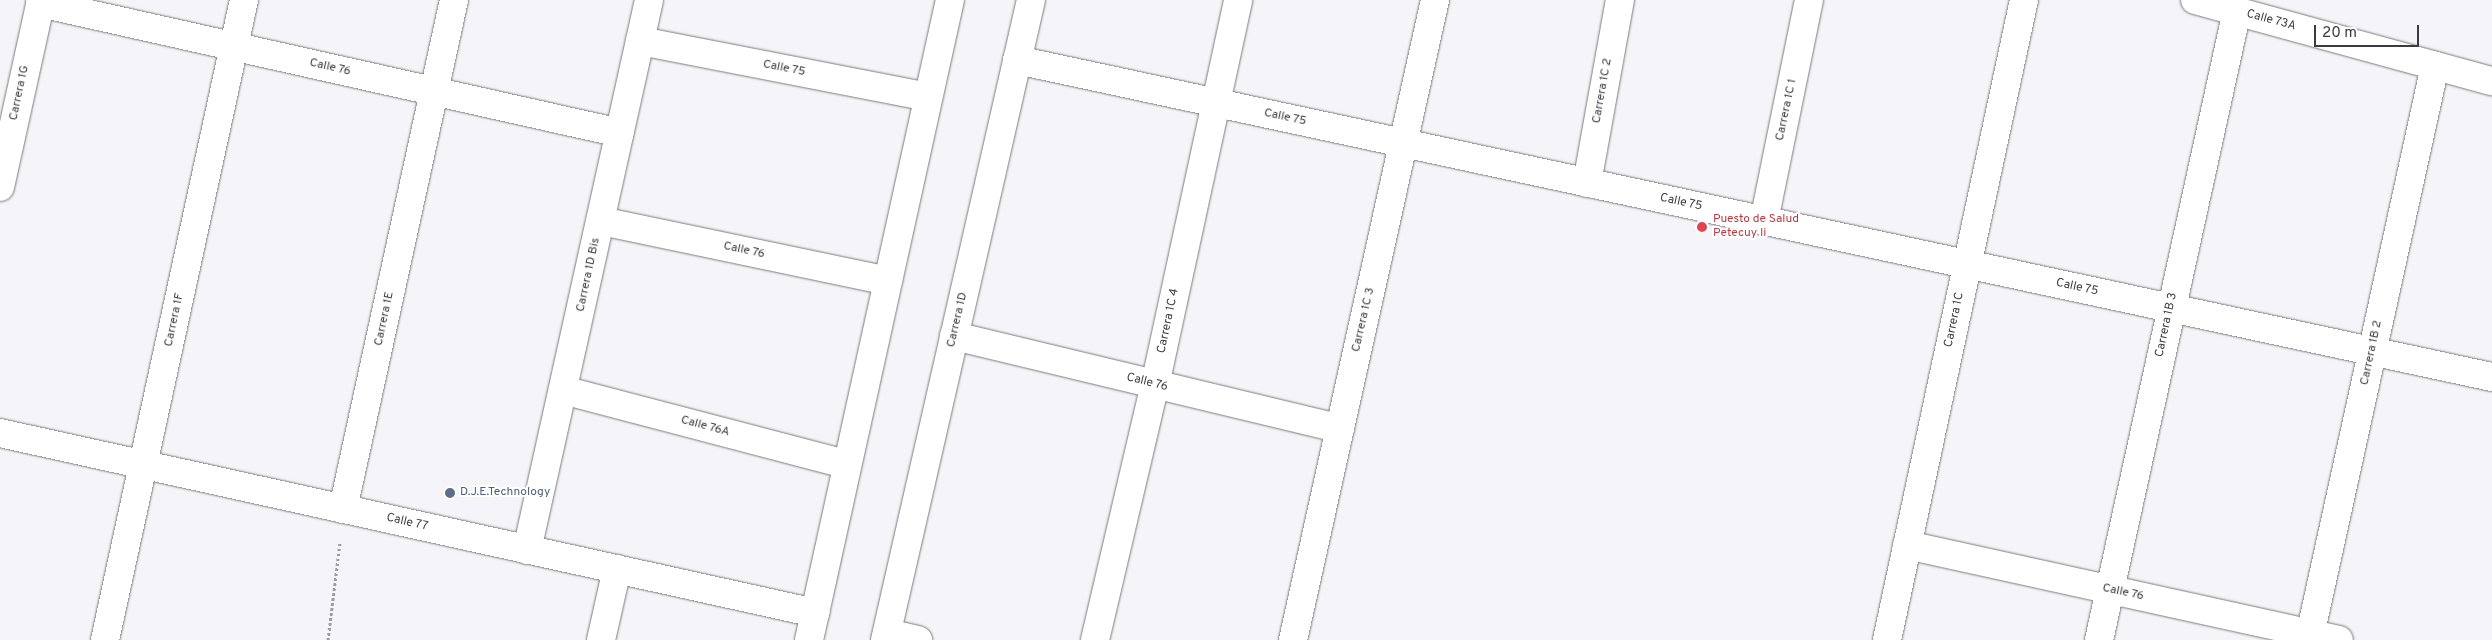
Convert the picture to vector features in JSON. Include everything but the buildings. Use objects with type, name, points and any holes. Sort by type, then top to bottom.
[{"type":"street","name":"Carrera 1F","points":[[105,640],[244,0]]},
{"type":"street","name":"Carrera 1E","points":[[343,509],[454,0]]},
{"type":"street","name":"Carrera 1D Bis","points":[[527,550],[649,0]]},
{"type":"street","points":[[809,640],[846,464],[950,0]]},
{"type":"street","name":"Carrera 1D","points":[[886,637],[1031,0]]},
{"type":"street","name":"Carrera 1C 4","points":[[1095,640],[1155,384],[1238,0]]},
{"type":"street","name":"Carrera 1C 3","points":[[1293,640],[1435,0]]},
{"type":"street","name":"Carrera 1C 2","points":[[1587,183],[1620,0]]},
{"type":"street","name":"Carrera 1C 1","points":[[1764,221],[1809,0]]},
{"type":"street","name":"Carrera 1C","points":[[1887,640],[2024,0]]},
{"type":"street","name":"Calle 73A","points":[[2195,0],[2492,81]]},
{"type":"street","name":"Calle 76","points":[[40,1],[620,133]]},
{"type":"street","name":"Carrera 1G","points":[[0,187],[40,1]]},
{"type":"street","name":"Carrera 1B 3","points":[[2099,640],[2237,11]]},
{"type":"street","name":"Calle 75","points":[[640,41],[928,97]]},
{"type":"street","name":"Calle 75","points":[[1017,60],[2492,377]]},
{"type":"street","name":"Carrera 1B 2","points":[[2310,637],[2435,66]]},
{"type":"street","name":"Calle 76","points":[[601,221],[888,281]]},
{"type":"street","name":"Calle 76","points":[[954,336],[1340,429]]},
{"type":"street","name":"Calle 76A","points":[[563,390],[846,464]]},
{"type":"street","name":"Calle 77","points":[[0,433],[815,613]]},
{"type":"street","name":"Calle 76","points":[[1907,545],[2310,637],[2338,640]]},
{"type":"street","points":[[601,640],[617,569]]},
{"type":"street","points":[[886,637],[918,640]]},
{"type":"path","points":[[328,640],[343,509]]},
{"type":"place","name":"Puesto de Salud Petecuy Ii","points":[[1702,227]]},
{"type":"place","name":"D.J.E.Technology","points":[[450,493]]}]
